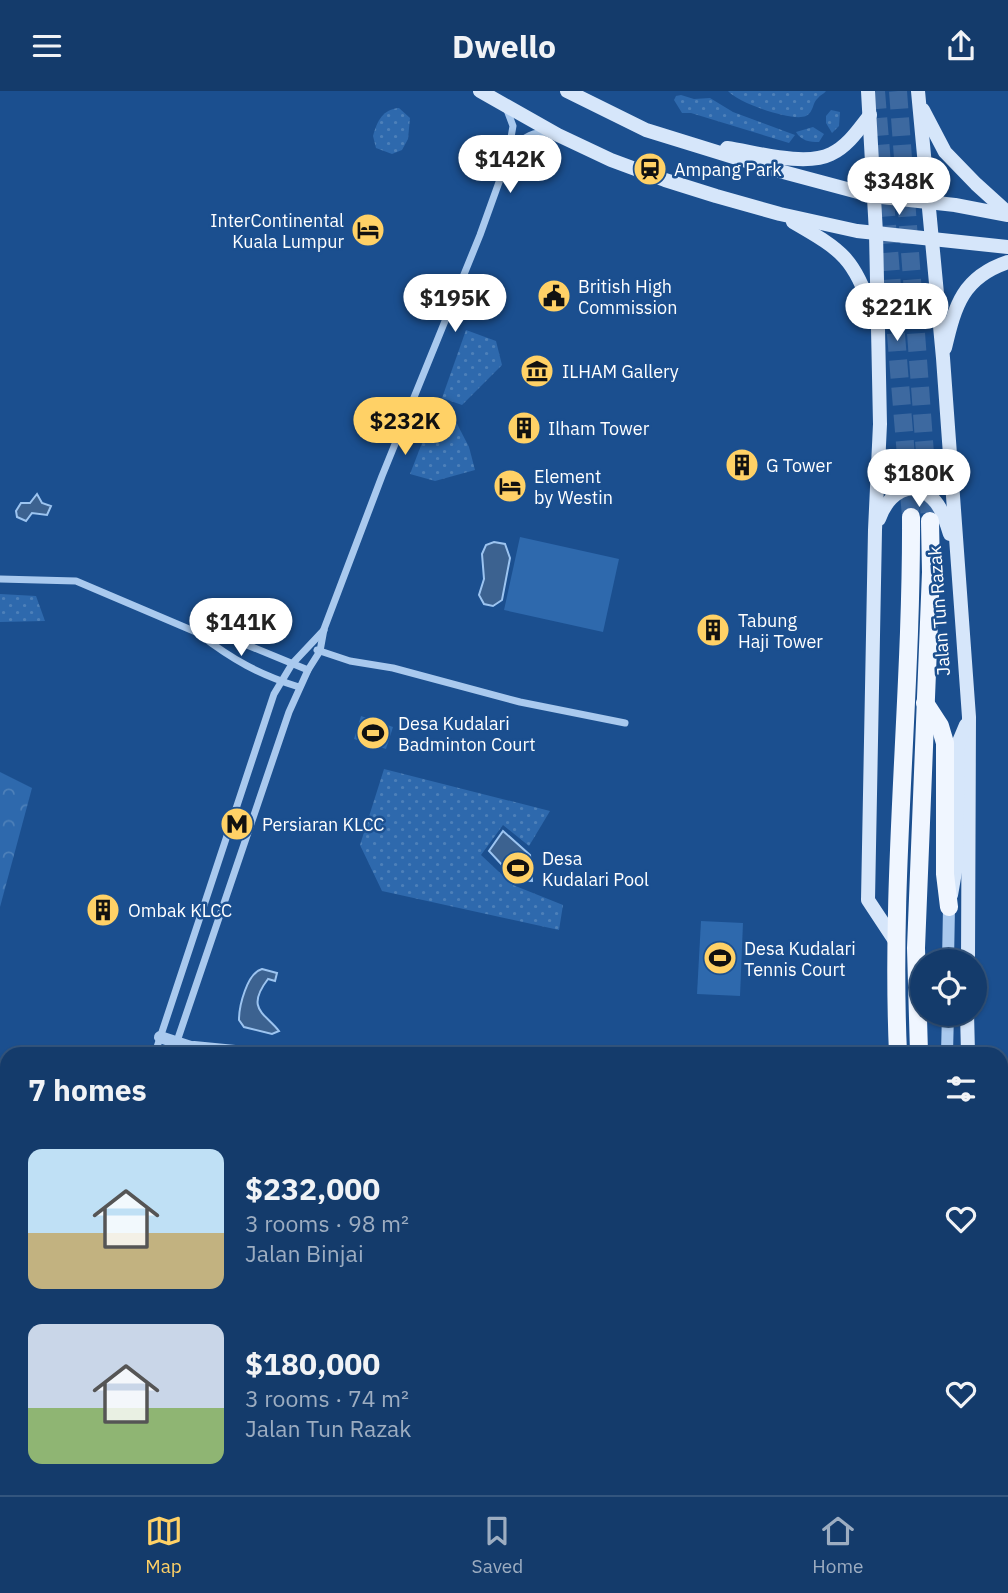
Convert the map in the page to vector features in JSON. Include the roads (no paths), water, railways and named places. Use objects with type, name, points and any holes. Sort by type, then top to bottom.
[{"type":"main road","points":[[480,91],[558,135],[611,160],[665,180],[780,214],[876,233],[932,240],[972,241],[1008,247]]},
{"type":"main road","points":[[567,91],[646,129],[772,169],[873,196],[1008,214]]},
{"type":"main road","points":[[869,91],[876,233],[880,424],[875,530],[868,899],[898,946]]},
{"type":"main road","points":[[919,97],[945,152],[1008,214]]},
{"type":"main road","name":"Jalan Tun Razak","points":[[919,97],[943,358],[969,717],[968,949]]},
{"type":"main road","points":[[684,142],[811,160],[831,155],[848,142],[870,115]]},
{"type":"main road","points":[[780,214],[827,242],[850,261],[858,274],[877,324]]},
{"type":"main road","points":[[943,358],[963,290],[986,272],[1008,262]]},
{"type":"main road","points":[[875,530],[883,507],[890,497],[901,490],[920,490],[935,501],[955,545]]},
{"type":"main road","name":"Jalan Tun Razak","points":[[898,1047],[898,832],[911,571],[911,517]]},
{"type":"main road","name":"Jalan Tun Razak","points":[[919,1047],[916,948],[930,521]]},
{"type":"main road","points":[[925,703],[940,726],[945,743],[945,874],[949,907]]},
{"type":"main road","points":[[949,907],[956,866],[958,744],[969,717]]},
{"type":"main road","points":[[967,1026],[968,1047]]},
{"type":"street","points":[[175,1047],[284,725],[299,687],[320,651],[324,629],[387,464],[508,160],[513,127],[504,105]]},
{"type":"street","points":[[508,160],[521,140],[529,135],[540,132],[558,135]]},
{"type":"street","points":[[0,579],[76,581],[196,632],[235,640],[308,670]]},
{"type":"street","points":[[157,1047],[274,694],[292,664],[324,629]]},
{"type":"street","points":[[196,632],[231,658],[267,676],[299,687]]},
{"type":"street","points":[[309,647],[350,661],[393,667],[520,702],[625,723]]},
{"type":"street","points":[[948,949],[949,907]]},
{"type":"street","points":[[947,1047],[948,1026]]},
{"type":"street","points":[[160,1037],[174,1047]]},
{"type":"tunnel","points":[[876,91],[911,517]]},
{"type":"tunnel","points":[[898,91],[930,521]]},
{"type":"place","name":"Ampang Park","points":[[650,169]]},
{"type":"place","name":"InterContinental Kuala Lumpur","points":[[368,230]]},
{"type":"place","name":"British High Commission","points":[[554,296]]},
{"type":"place","name":"ILHAM Gallery","points":[[537,371]]},
{"type":"place","name":"Ilham Tower","points":[[524,428]]},
{"type":"place","name":"G Tower","points":[[742,465]]},
{"type":"place","name":"Element by Westin","points":[[510,486]]},
{"type":"place","name":"Tabung Haji Tower","points":[[713,630]]},
{"type":"place","name":"Desa Kudalari Badminton Court","points":[[373,733]]},
{"type":"place","name":"Persiaran KLCC","points":[[237,824]]},
{"type":"place","name":"Desa Kudalari Pool","points":[[518,868]]},
{"type":"place","name":"Ombak KLCC","points":[[103,910]]},
{"type":"place","name":"Desa Kudalari Tennis Court","points":[[720,958]]}]
